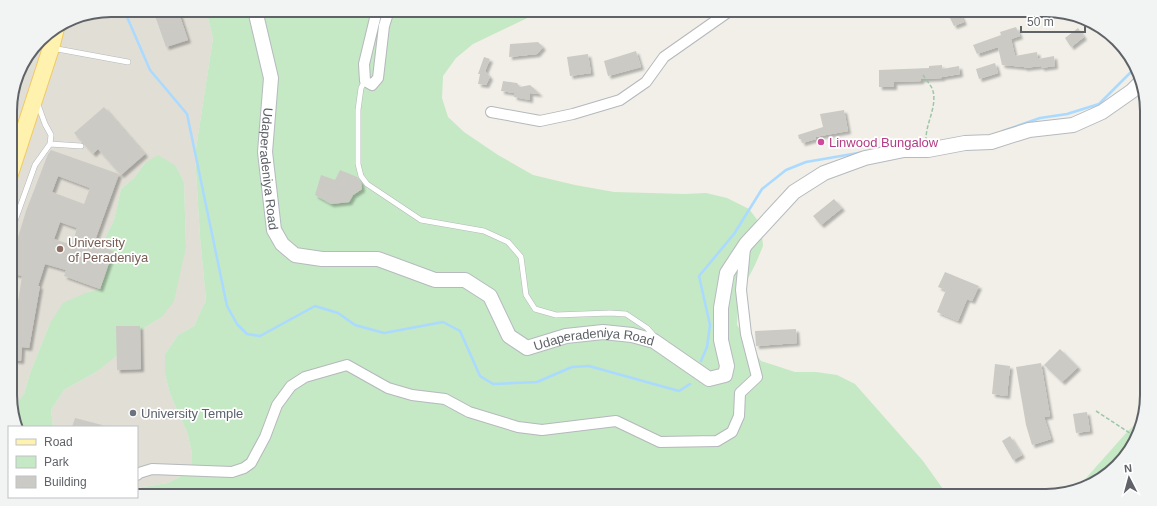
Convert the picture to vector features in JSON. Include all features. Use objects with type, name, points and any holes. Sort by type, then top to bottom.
[{"type":"main road","points":[[17,147],[54,37]]},
{"type":"street","name":"Udaperadeniya Road","points":[[257,17],[271,78],[265,152],[274,230],[282,244],[295,255],[322,259],[378,259],[435,280],[465,280],[490,296],[509,336],[528,348],[566,336],[603,332],[632,335],[654,341],[709,379],[726,375],[727,366],[721,340],[721,308],[727,273],[746,244],[794,192],[824,173],[865,158],[927,144],[991,142],[1029,130],[1073,125],[1102,112],[1137,86]]},
{"type":"street","points":[[375,17],[364,64],[364,81],[372,85],[378,78],[384,26],[387,17]]},
{"type":"street","points":[[491,112],[540,121],[573,114],[620,100],[646,82],[664,57],[721,17]]},
{"type":"street","points":[[138,474],[152,469],[232,472],[244,468],[251,463],[265,437],[277,405],[291,386],[305,377],[347,365],[388,388],[412,395],[445,399],[469,412],[518,427],[542,430],[616,421],[660,442],[717,441],[732,432],[739,416],[740,393],[757,377],[746,334],[741,290],[746,244]]},
{"type":"lane","points":[[51,48],[128,62]]},
{"type":"lane","points":[[364,81],[361,88],[358,110],[358,164],[361,176],[367,184],[422,220],[484,231],[508,242],[521,258],[526,295],[535,309],[556,315],[610,312],[626,314],[647,328],[665,349]]},
{"type":"lane","points":[[17,213],[35,165],[50,144],[51,135],[45,124],[35,96]]},
{"type":"lane","points":[[50,144],[80,146]]},
{"type":"path","points":[[923,75],[933,90],[934,102],[927,144]]},
{"type":"path","points":[[1096,411],[1131,434]]},
{"type":"shaded area","name":"University of Peradeniya","points":[[111,17],[208,17],[213,38],[195,155],[200,237],[206,300],[194,326],[178,335],[165,354],[165,374],[170,394],[187,432],[192,453],[192,470],[168,483],[138,488],[138,426],[53,426],[51,410],[64,390],[96,372],[127,340],[162,317],[186,247],[184,182],[176,166],[145,163],[134,178],[121,189],[114,220],[101,246],[113,251],[100,289],[88,292],[50,323],[30,373],[24,394],[18,403],[17,105],[24,75],[33,59],[49,40],[75,24],[87,20]]},
{"type":"green space","points":[[208,17],[529,17],[473,44],[456,58],[443,76],[442,98],[448,117],[464,132],[498,155],[533,175],[614,192],[685,194],[706,193],[727,198],[749,209],[761,225],[763,246],[745,284],[738,304],[737,325],[761,361],[795,372],[816,372],[837,375],[855,384],[923,461],[943,489],[138,489],[168,483],[192,470],[192,453],[187,432],[170,394],[165,374],[165,354],[178,335],[194,326],[206,300],[200,237],[195,155],[213,38]]},
{"type":"green space","points":[[158,155],[176,166],[184,182],[186,247],[174,301],[162,317],[127,340],[115,357],[96,372],[64,390],[51,410],[53,426],[22,426],[18,402],[24,394],[30,373],[50,323],[63,303],[88,292],[100,289],[113,251],[101,246],[114,220],[121,189],[134,178],[145,163]]},
{"type":"green space","points":[[1135,424],[1127,442],[1115,458],[1109,458],[1109,464],[1083,481]]},
{"type":"building","points":[[155,17],[180,17],[188,40],[166,47]]},
{"type":"building","points":[[950,17],[962,17],[964,22],[954,26]]},
{"type":"building","points":[[1016,27],[1020,36],[1011,39],[1015,56],[1037,52],[1038,59],[1054,56],[1055,66],[1024,68],[1002,65],[998,47],[977,54],[973,45],[1001,35],[1000,32]]},
{"type":"building","points":[[1078,28],[1084,37],[1071,47],[1065,38]]},
{"type":"building","points":[[538,42],[543,47],[537,54],[509,57],[510,44]]},
{"type":"building","points":[[636,51],[641,67],[608,76],[604,61]]},
{"type":"building","points":[[588,54],[591,73],[570,76],[567,57]]},
{"type":"building","points":[[484,57],[490,59],[485,71],[490,77],[486,85],[478,84],[480,74],[478,74]]},
{"type":"building","points":[[995,63],[998,73],[979,79],[976,69]]},
{"type":"building","points":[[942,65],[942,69],[959,66],[960,74],[942,78],[921,79],[921,81],[894,82],[894,87],[879,87],[879,70],[929,68],[929,66]]},
{"type":"building","points":[[503,81],[517,83],[520,87],[530,85],[540,94],[530,93],[530,100],[514,97],[514,93],[501,91]]},
{"type":"building","points":[[104,107],[145,154],[121,175],[98,149],[93,154],[74,133]]},
{"type":"building","points":[[844,110],[848,131],[815,137],[816,139],[802,143],[801,139],[799,139],[798,135],[823,127],[820,114]]},
{"type":"building","points":[[51,150],[119,174],[94,243],[113,251],[100,289],[64,276],[66,270],[45,264],[38,286],[40,286],[29,348],[22,347],[21,361],[17,361],[17,308],[22,276],[17,275],[17,240],[26,211],[48,154]],"holes":[[[58,176],[90,188],[84,204],[52,192]],[[60,222],[77,228],[72,245],[54,239]]]},
{"type":"building","points":[[340,170],[357,177],[361,182],[362,189],[353,195],[349,202],[331,204],[315,195],[321,175],[335,180]]},
{"type":"building","points":[[834,199],[842,208],[821,225],[813,216]]},
{"type":"building","points":[[945,272],[979,286],[972,301],[967,299],[958,321],[937,312],[946,290],[938,287]]},
{"type":"building","points":[[116,326],[140,326],[141,369],[117,370]]},
{"type":"building","points":[[796,329],[797,343],[756,346],[755,331]]},
{"type":"building","points":[[1060,349],[1078,367],[1062,382],[1044,365]]},
{"type":"building","points":[[1041,363],[1050,416],[1044,417],[1051,439],[1032,445],[1026,425],[1016,367]]},
{"type":"building","points":[[995,364],[1010,366],[1007,396],[992,394]]},
{"type":"building","points":[[1087,412],[1090,431],[1076,433],[1073,414]]},
{"type":"building","points":[[75,418],[102,425],[102,426],[72,426]]},
{"type":"building","points":[[1010,436],[1022,455],[1013,460],[1002,441]]},
{"type":"waterway","points":[[127,17],[150,70],[187,114],[227,306],[237,324],[247,334],[260,336],[315,306],[338,313],[355,325],[384,333],[443,322],[460,331],[480,376],[493,384],[537,382],[572,367],[589,366],[679,391],[690,384]]},
{"type":"waterway","points":[[1003,131],[1040,118],[1067,114],[1099,104],[1131,72]]},
{"type":"waterway","points":[[701,361],[707,347],[710,325],[699,276],[734,234],[762,189],[786,170],[806,162],[864,152]]},
{"type":"place","name":"Linwood Bungalow","points":[[821,142]]},
{"type":"place","name":"University of Peradeniya","points":[[60,249]]},
{"type":"place","name":"University Temple","points":[[133,413]]}]
